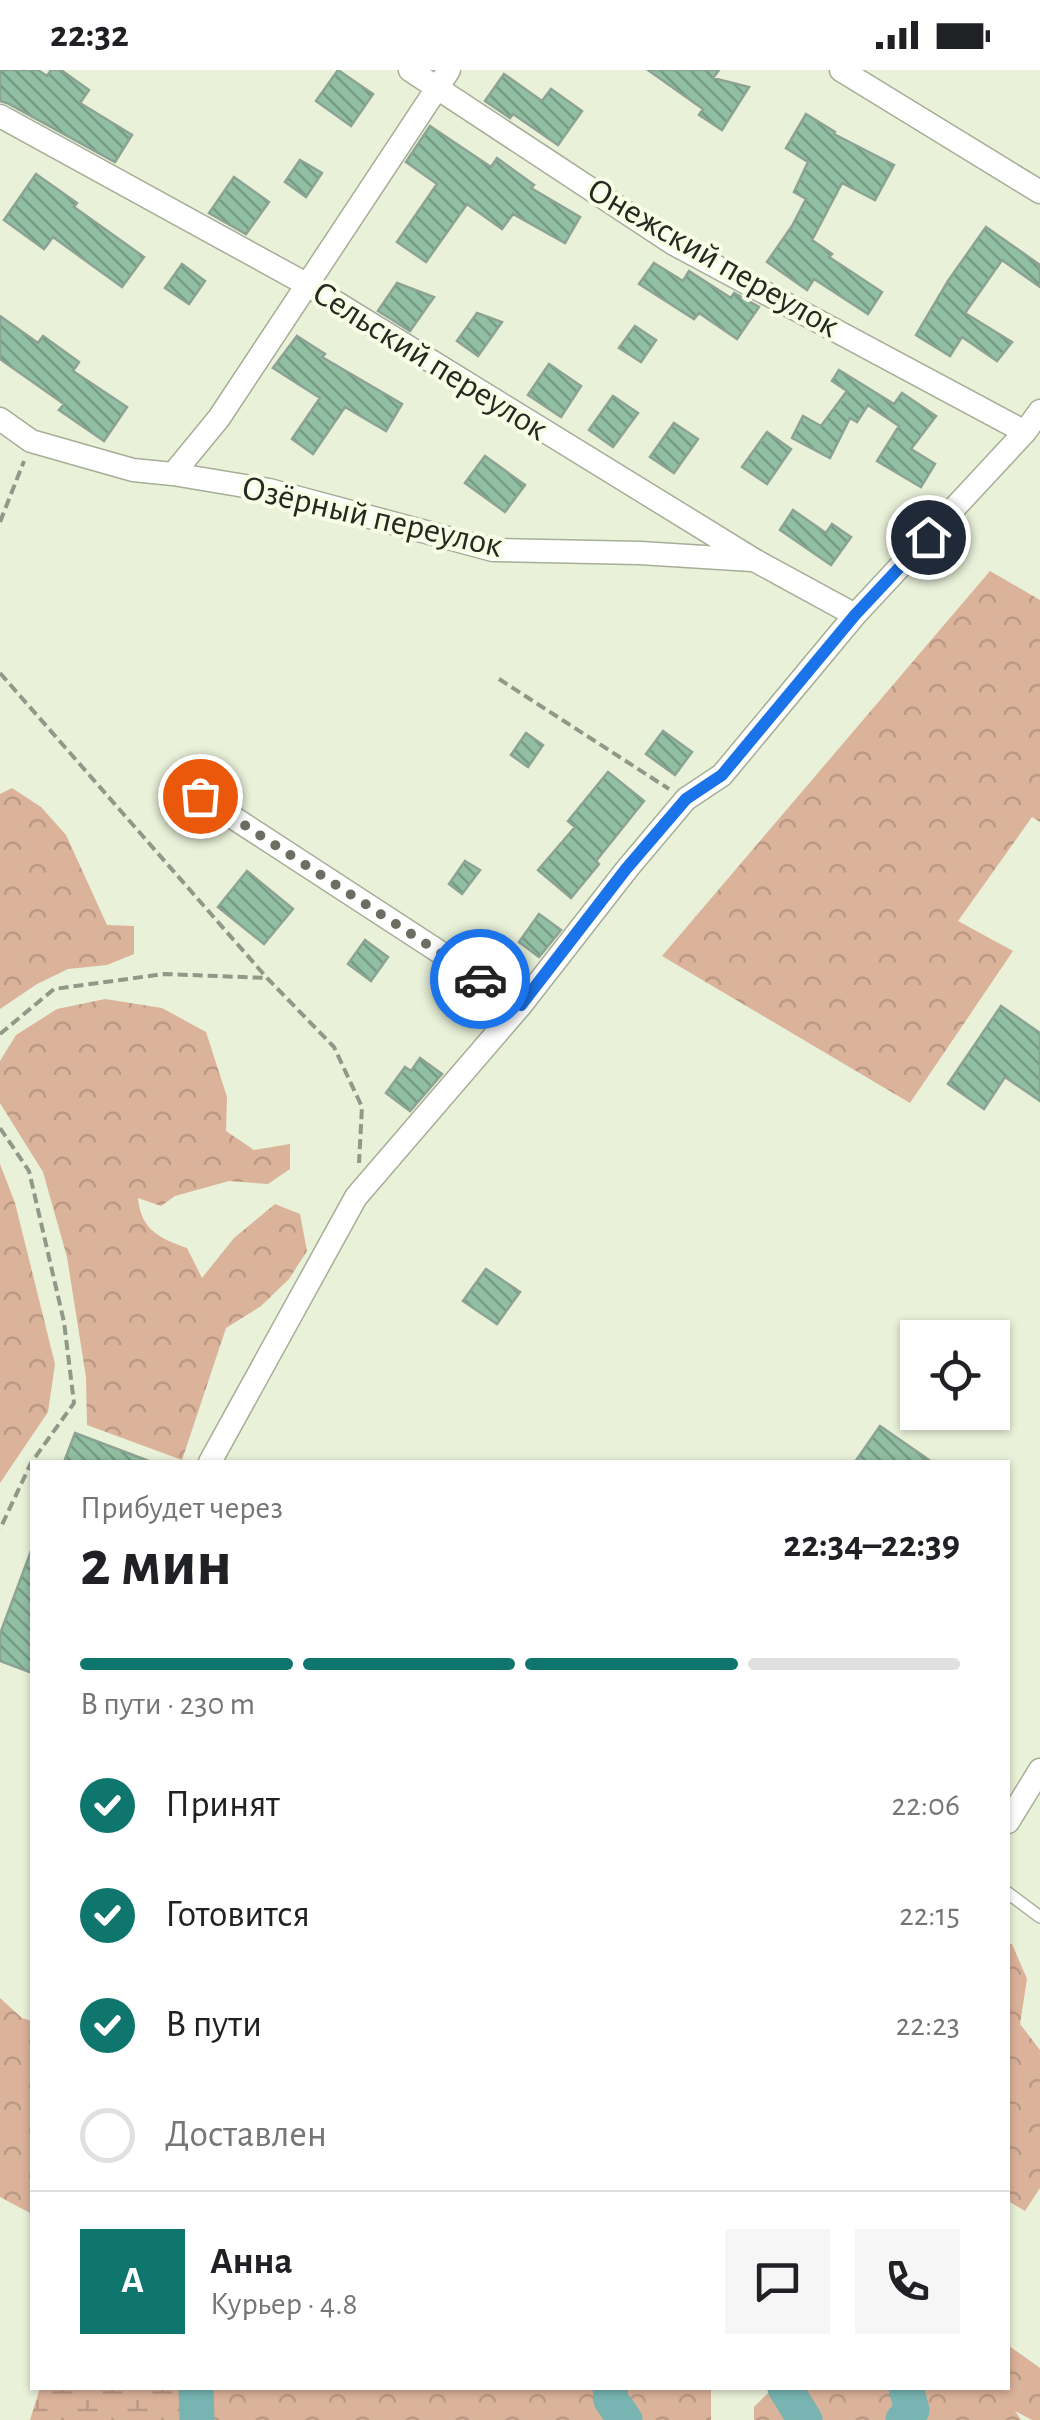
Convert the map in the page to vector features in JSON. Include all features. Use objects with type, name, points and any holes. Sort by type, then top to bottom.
[{"type":"street","name":"Онежский переулок","points":[[410,70],[444,79],[674,244],[1024,432]]},
{"type":"street","points":[[841,70],[1040,192]]},
{"type":"street","points":[[174,474],[218,418],[444,79]]},
{"type":"street","name":"Сельский переулок","points":[[0,116],[306,284],[756,561],[855,615]]},
{"type":"street","points":[[211,1460],[356,1198],[521,1005],[626,869],[686,799],[722,775],[855,615],[1040,411]]},
{"type":"street","name":"Озёрный переулок","points":[[0,420],[31,441],[133,470],[269,490],[493,550],[640,553],[756,561]]},
{"type":"street","points":[[200,796],[521,1005]]},
{"type":"street","points":[[1010,1819],[1040,1770]]},
{"type":"lane","points":[[1010,1895],[1040,1917]]},
{"type":"path","points":[[0,522],[31,441]]},
{"type":"path","points":[[0,673],[267,978],[334,1047],[362,1107],[359,1161]]},
{"type":"path","points":[[499,680],[686,799]]},
{"type":"path","points":[[0,1034],[54,988],[164,974],[267,978]]},
{"type":"path","points":[[0,1128],[29,1172],[64,1322],[74,1403],[32,1460]]},
{"type":"path","points":[[0,1529],[30,1464]]},
{"type":"green space","points":[[990,571],[1040,600],[1040,822],[1032,817],[958,921],[1013,951],[910,1103],[662,956]]},
{"type":"green space","points":[[12,788],[41,807],[66,835],[107,925],[134,926],[134,954],[107,965],[68,969],[0,1009],[0,794]]},
{"type":"green space","points":[[105,999],[162,1008],[206,1032],[227,1097],[226,1131],[254,1150],[290,1144],[290,1169],[268,1184],[229,1181],[175,1196],[161,1206],[138,1198],[147,1225],[160,1236],[187,1248],[202,1278],[234,1238],[275,1204],[300,1214],[307,1251],[289,1279],[261,1306],[226,1328],[182,1460],[87,1425],[86,1377],[67,1257],[43,1172],[0,1103],[0,1061],[16,1035],[57,1009]]},
{"type":"green space","points":[[0,1164],[15,1203],[55,1364],[48,1412],[0,1483]]},
{"type":"green space","points":[[1010,1944],[1027,1979],[1020,2024],[1040,2050],[1040,2188],[1025,2211],[1010,2202]]},
{"type":"green space","points":[[0,1998],[30,2020],[30,2213],[0,2197]]},
{"type":"green space","points":[[1010,2346],[1040,2368],[1040,2420],[1015,2411],[1021,2420],[754,2420],[754,2407],[771,2390],[1010,2390]]},
{"type":"green space","points":[[39,2390],[214,2390],[212,2415],[201,2420],[30,2420]]},
{"type":"green space","points":[[214,2390],[711,2390],[711,2420],[201,2420],[212,2415]]},
{"type":"building","points":[[0,70],[38,70],[47,76],[51,70],[61,70],[89,90],[80,103],[132,135],[115,162],[0,101]]},
{"type":"building","points":[[338,70],[373,94],[351,126],[316,101]]},
{"type":"building","points":[[648,70],[719,70],[713,78],[749,87],[722,130],[699,115],[703,109]]},
{"type":"building","points":[[504,74],[542,101],[551,89],[582,111],[558,145],[513,114],[510,118],[485,101]]},
{"type":"building","points":[[806,114],[834,134],[894,165],[875,200],[842,183],[812,240],[832,254],[829,257],[882,292],[868,314],[814,279],[807,290],[767,262],[806,199],[794,192],[808,162],[786,148]]},
{"type":"building","points":[[430,126],[491,167],[497,158],[534,185],[531,188],[580,217],[565,243],[513,214],[502,229],[467,204],[426,262],[397,242],[437,184],[406,162]]},
{"type":"building","points":[[300,160],[322,173],[306,197],[285,182]]},
{"type":"building","points":[[36,174],[77,203],[74,207],[144,257],[122,287],[53,237],[44,249],[4,220]]},
{"type":"building","points":[[234,177],[269,202],[246,234],[209,213]]},
{"type":"building","points":[[986,227],[1040,265],[1040,287],[1002,260],[965,313],[1012,342],[997,361],[962,337],[950,356],[916,335]]},
{"type":"building","points":[[654,263],[683,281],[689,271],[731,298],[734,293],[759,307],[737,339],[699,313],[694,319],[639,284]]},
{"type":"building","points":[[182,264],[205,281],[189,304],[165,288]]},
{"type":"building","points":[[397,283],[434,297],[410,331],[378,311]]},
{"type":"building","points":[[477,313],[502,322],[478,356],[457,341]]},
{"type":"building","points":[[0,316],[38,343],[43,336],[79,362],[73,371],[127,407],[104,441],[59,410],[64,404],[0,359]]},
{"type":"building","points":[[635,326],[656,340],[641,362],[619,348]]},
{"type":"building","points":[[297,336],[325,354],[322,357],[402,404],[386,431],[345,407],[313,454],[292,439],[320,398],[273,368]]},
{"type":"building","points":[[549,364],[581,386],[561,417],[528,395]]},
{"type":"building","points":[[839,370],[894,404],[902,393],[936,416],[911,449],[935,464],[921,487],[877,461],[899,426],[868,405],[857,422],[850,418],[830,458],[792,438],[803,416],[821,426],[847,391],[832,381]]},
{"type":"building","points":[[613,396],[638,413],[613,447],[589,430]]},
{"type":"building","points":[[674,423],[698,439],[674,473],[650,457]]},
{"type":"building","points":[[767,432],[791,449],[767,484],[742,467]]},
{"type":"building","points":[[485,456],[525,485],[505,512],[465,483]]},
{"type":"building","points":[[793,510],[826,533],[832,524],[851,537],[831,565],[780,530]]},
{"type":"building","points":[[663,731],[692,752],[675,775],[646,754]]},
{"type":"building","points":[[526,733],[543,745],[528,767],[511,755]]},
{"type":"building","points":[[608,772],[644,801],[571,898],[538,870],[575,827],[568,821]]},
{"type":"building","points":[[465,861],[480,870],[462,894],[449,884]]},
{"type":"building","points":[[247,871],[293,909],[264,944],[218,907]]},
{"type":"building","points":[[539,914],[561,930],[539,957],[519,942]]},
{"type":"building","points":[[365,940],[388,957],[371,981],[348,964]]},
{"type":"building","points":[[1001,1006],[1040,1033],[1040,1101],[1005,1077],[984,1109],[948,1084]]},
{"type":"building","points":[[420,1058],[442,1074],[410,1111],[386,1093],[405,1067],[411,1071]]},
{"type":"building","points":[[486,1269],[520,1292],[497,1324],[463,1301]]},
{"type":"building","points":[[880,1426],[929,1460],[856,1460]]},
{"type":"building","points":[[75,1433],[146,1460],[65,1460]]},
{"type":"building","points":[[30,1554],[30,1672],[0,1661],[0,1634]]},
{"type":"waterway","points":[[196,2390],[197,2420]]},
{"type":"waterway","points":[[610,2390],[611,2400],[625,2420]]},
{"type":"waterway","points":[[786,2390],[805,2420]]},
{"type":"waterway","points":[[903,2420],[912,2410],[907,2390]]},
{"type":"way so far","points":[[200,796],[480,979]]},
{"type":"route","points":[[480,979],[521,1005],[626,869],[686,799],[722,775],[855,615],[928,537]]}]
